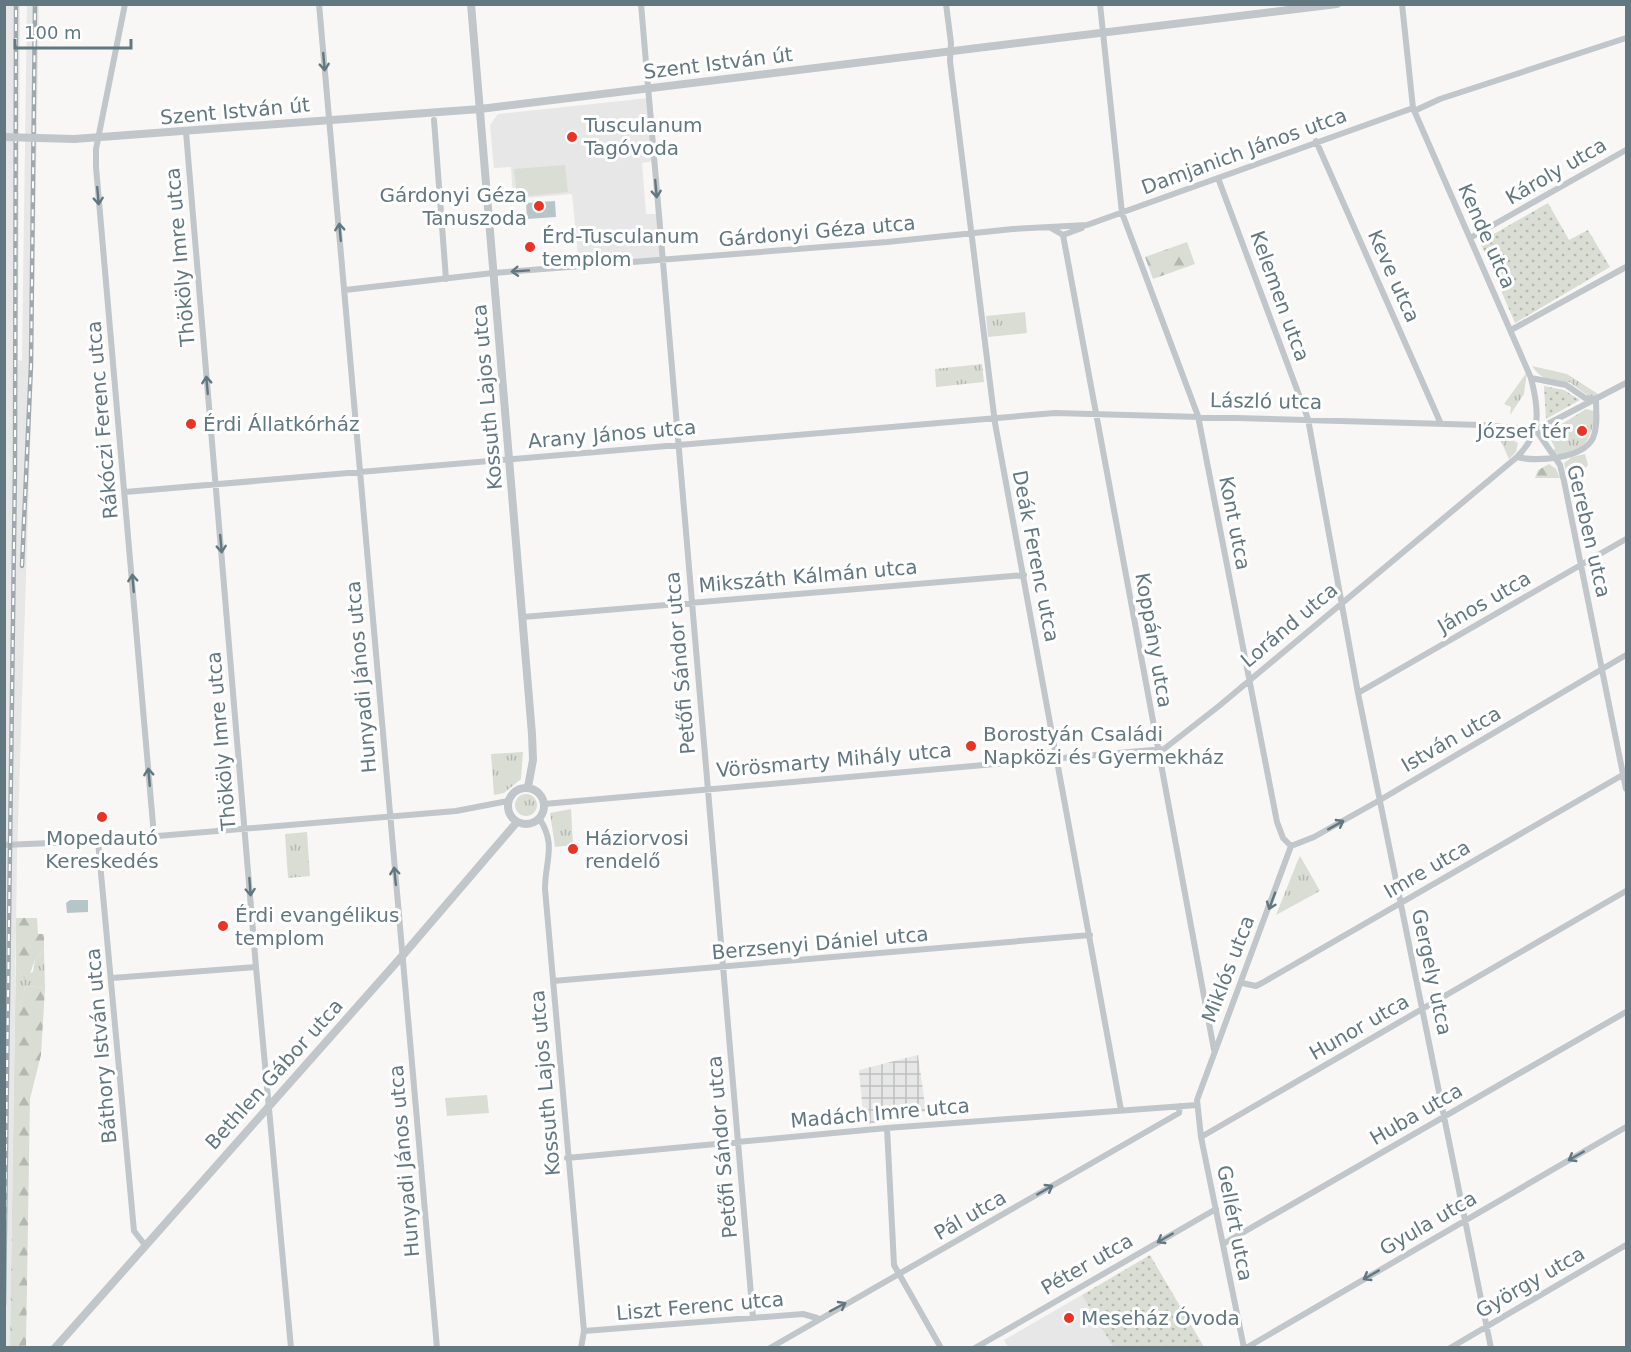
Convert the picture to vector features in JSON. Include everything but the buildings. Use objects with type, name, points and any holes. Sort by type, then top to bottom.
[{"type":"street","name":"Rákóczi Ferenc utca","points":[[125,4],[101,138],[96,149],[96,167],[154,836]]},
{"type":"street","name":"Hunyadi János utca","points":[[319,4],[331,119],[389,817],[404,955],[437,1347]]},
{"type":"street","name":"Kossuth Lajos utca","points":[[471,4],[532,734],[532,773],[528,787]]},
{"type":"street","name":"Petőfi Sándor utca","points":[[641,4],[753,1318]]},
{"type":"street","name":"Deák Ferenc utca","points":[[946,4],[970,233],[994,417],[1121,1110]]},
{"type":"street","name":"Kont utca","points":[[1100,4],[1122,213],[1198,416],[1277,822],[1283,838],[1290,846]]},
{"type":"street","name":"Szent István út","points":[[4,137],[101,138],[480,109],[1337,4]]},
{"type":"street","name":"Kende utca","points":[[1402,4],[1413,109],[1531,378]]},
{"type":"street","name":"Damjanich János utca","points":[[1064,235],[1316,141],[1626,38]]},
{"type":"street","points":[[434,120],[446,279]]},
{"type":"street","name":"Thököly Imre utca","points":[[186,132],[256,967],[291,1347]]},
{"type":"street","name":"Keve utca","points":[[1316,141],[1441,424]]},
{"type":"street","name":"Károly utca","points":[[1470,238],[1626,150]]},
{"type":"street","name":"Kelemen utca","points":[[1218,178],[1308,419],[1342,603]]},
{"type":"street","name":"Damjanich János utca","points":[[970,233],[1087,225]]},
{"type":"street","points":[[1051,228],[1064,235]]},
{"type":"street","name":"Gárdonyi Géza utca","points":[[345,291],[494,273],[970,233]]},
{"type":"street","name":"Koppány utca","points":[[1064,235],[1214,1050]]},
{"type":"street","points":[[1511,330],[1626,267]]},
{"type":"street","points":[[1517,456],[1528,446],[1536,430],[1536,408],[1531,378],[1566,385],[1585,398],[1596,400]]},
{"type":"street","points":[[1536,430],[1626,383]]},
{"type":"street","points":[[1517,456],[1535,461],[1555,458],[1579,450],[1592,441],[1596,428],[1596,400]]},
{"type":"street","name":"László utca","points":[[994,417],[1054,413],[1198,416],[1441,424],[1536,430]]},
{"type":"street","name":"Arany János utca","points":[[125,492],[994,417]]},
{"type":"street","points":[[1536,430],[1555,458]]},
{"type":"street","name":"Loránd utca","points":[[1056,758],[1157,750],[1167,747],[1517,456]]},
{"type":"street","name":"Gereben utca","points":[[1555,458],[1560,465],[1564,481],[1625,773],[1626,789]]},
{"type":"street","name":"János utca","points":[[1358,693],[1626,539]]},
{"type":"street","name":"Mikszáth Kálmán utca","points":[[523,617],[1024,575]]},
{"type":"street","name":"Gergely utca","points":[[1342,603],[1358,693],[1491,1347]]},
{"type":"street","name":"István utca","points":[[1290,846],[1314,837],[1380,800],[1626,656]]},
{"type":"street","name":"Vörösmarty Mihály utca","points":[[544,804],[1056,758]]},
{"type":"street","name":"Imre utca","points":[[1242,983],[1250,986],[1262,983],[1625,773]]},
{"type":"street","points":[[4,845],[98,841],[456,812],[508,801],[518,789],[528,787],[539,793],[544,804],[539,818],[528,824],[517,822],[509,813],[508,801]]},
{"type":"street","name":"Kossuth Lajos utca","points":[[539,818],[548,835],[550,849],[545,889],[584,1331],[581,1347]]},
{"type":"street","name":"Bethlen Gábor utca","points":[[55,1347],[404,955],[517,822]]},
{"type":"street","name":"Báthory István utca","points":[[98,841],[134,1231],[145,1245]]},
{"type":"street","name":"Miklós utca","points":[[1197,1105],[1214,1050],[1242,983],[1290,846]]},
{"type":"street","name":"Hunor utca","points":[[1201,1137],[1626,891]]},
{"type":"street","name":"Berzsenyi Dániel utca","points":[[553,981],[1090,935]]},
{"type":"street","points":[[112,978],[256,967]]},
{"type":"street","name":"Huba utca","points":[[1223,1244],[1626,1012]]},
{"type":"street","name":"Madách Imre utca","points":[[567,1158],[887,1128],[1197,1105]]},
{"type":"street","name":"Gellért utca","points":[[1197,1105],[1201,1137],[1245,1347]]},
{"type":"street","name":"Pál utca","points":[[770,1347],[817,1318],[898,1275],[1179,1113],[1180,1106]]},
{"type":"street","name":"Gyula utca","points":[[1245,1347],[1626,1127]]},
{"type":"street","points":[[887,1128],[894,1265],[941,1347]]},
{"type":"street","name":"Péter utca","points":[[975,1347],[1216,1209]]},
{"type":"street","name":"György utca","points":[[1450,1347],[1626,1245]]},
{"type":"street","name":"Liszt Ferenc utca","points":[[584,1331],[803,1314],[817,1318]]},
{"type":"shaded area","points":[[39,4],[33,360],[17,855],[10,1347],[5,1348],[4,5],[20,5],[18,360],[22,361],[27,5]]},
{"type":"shaded area","points":[[649,98],[654,161],[642,163],[646,214],[658,214],[662,260],[579,266],[572,194],[513,199],[511,167],[494,168],[490,125],[498,114]]},
{"type":"shaded area","points":[[555,201],[556,217],[527,219],[526,203]]},
{"type":"shaded area","points":[[70,900],[88,900],[88,912],[67,913],[66,903]]},
{"type":"shaded area","points":[[918,1055],[926,1112],[894,1115],[894,1121],[864,1124],[859,1070]]},
{"type":"shaded area","name":"Meseház Óvoda","points":[[1082,1295],[1113,1347],[1008,1347],[1004,1340]]},
{"type":"green space","points":[[565,165],[568,192],[517,197],[514,169]]},
{"type":"green space","points":[[1548,203],[1569,240],[1588,230],[1610,267],[1515,323],[1480,242]]},
{"type":"green space","points":[[1187,242],[1195,264],[1153,279],[1145,257]]},
{"type":"green space","points":[[1025,312],[1027,333],[988,337],[986,316]]},
{"type":"green space","points":[[982,364],[984,382],[936,387],[935,369]]},
{"type":"green space","points":[[1532,366],[1567,374],[1601,396],[1591,398],[1569,382],[1548,380],[1539,375]]},
{"type":"green space","points":[[1527,372],[1524,394],[1510,415],[1511,407],[1504,404]]},
{"type":"green space","points":[[1544,386],[1564,390],[1580,400],[1546,419]]},
{"type":"green space","points":[[1586,409],[1594,411],[1594,420],[1585,443],[1573,453],[1555,454],[1550,438],[1547,440],[1547,433]]},
{"type":"green space","points":[[1496,430],[1518,443],[1516,452],[1509,459]]},
{"type":"green space","points":[[1585,454],[1588,465],[1584,470],[1567,476],[1564,463],[1572,457]]},
{"type":"green space","points":[[1549,464],[1556,469],[1560,478],[1535,478],[1538,470]]},
{"type":"green space","points":[[523,752],[521,779],[504,793],[494,795],[491,754]]},
{"type":"green space","points":[[526,794],[534,797],[537,805],[534,813],[526,816],[518,813],[515,805],[518,797]]},
{"type":"green space","points":[[571,809],[573,845],[555,847],[550,813]]},
{"type":"green space","points":[[307,832],[310,876],[288,878],[285,834]]},
{"type":"green space","points":[[1300,856],[1320,891],[1276,915],[1298,860]]},
{"type":"green space","points":[[16,918],[37,918],[38,934],[44,934],[44,950],[35,959],[28,980],[21,976],[16,961]]},
{"type":"green space","points":[[44,950],[45,988],[29,986],[25,988],[19,1012],[15,1013],[16,961],[21,976],[33,972],[35,959]]},
{"type":"green space","points":[[29,986],[45,988],[41,1055],[30,1099],[26,1347],[10,1347],[15,1013],[19,1012],[25,988]]},
{"type":"green space","points":[[487,1095],[489,1113],[447,1116],[445,1098]]},
{"type":"green space","points":[[1150,1255],[1204,1347],[1113,1347],[1082,1295]]},
{"type":"railway","points":[[4,1305],[15,467],[16,4]]},
{"type":"railway","points":[[22,566],[31,365],[35,4]]},
{"type":"place","name":"Tusculanum Tagóvoda","points":[[572,137]]},
{"type":"place","name":"Gárdonyi Géza Tanuszoda","points":[[539,206]]},
{"type":"place","name":"Érd-Tusculanum templom","points":[[530,247]]},
{"type":"place","name":"Érdi Állatkórház","points":[[191,424]]},
{"type":"place","name":"József tér","points":[[1582,431]]},
{"type":"place","name":"Borostyán Családi Napközi és Gyermekház","points":[[971,746]]},
{"type":"place","name":"Mopedautó Kereskedés","points":[[102,817]]},
{"type":"place","name":"Háziorvosi rendelő","points":[[573,849]]},
{"type":"place","name":"Érdi evangélikus templom","points":[[223,926]]},
{"type":"place","name":"Meseház Óvoda","points":[[1069,1318]]}]
